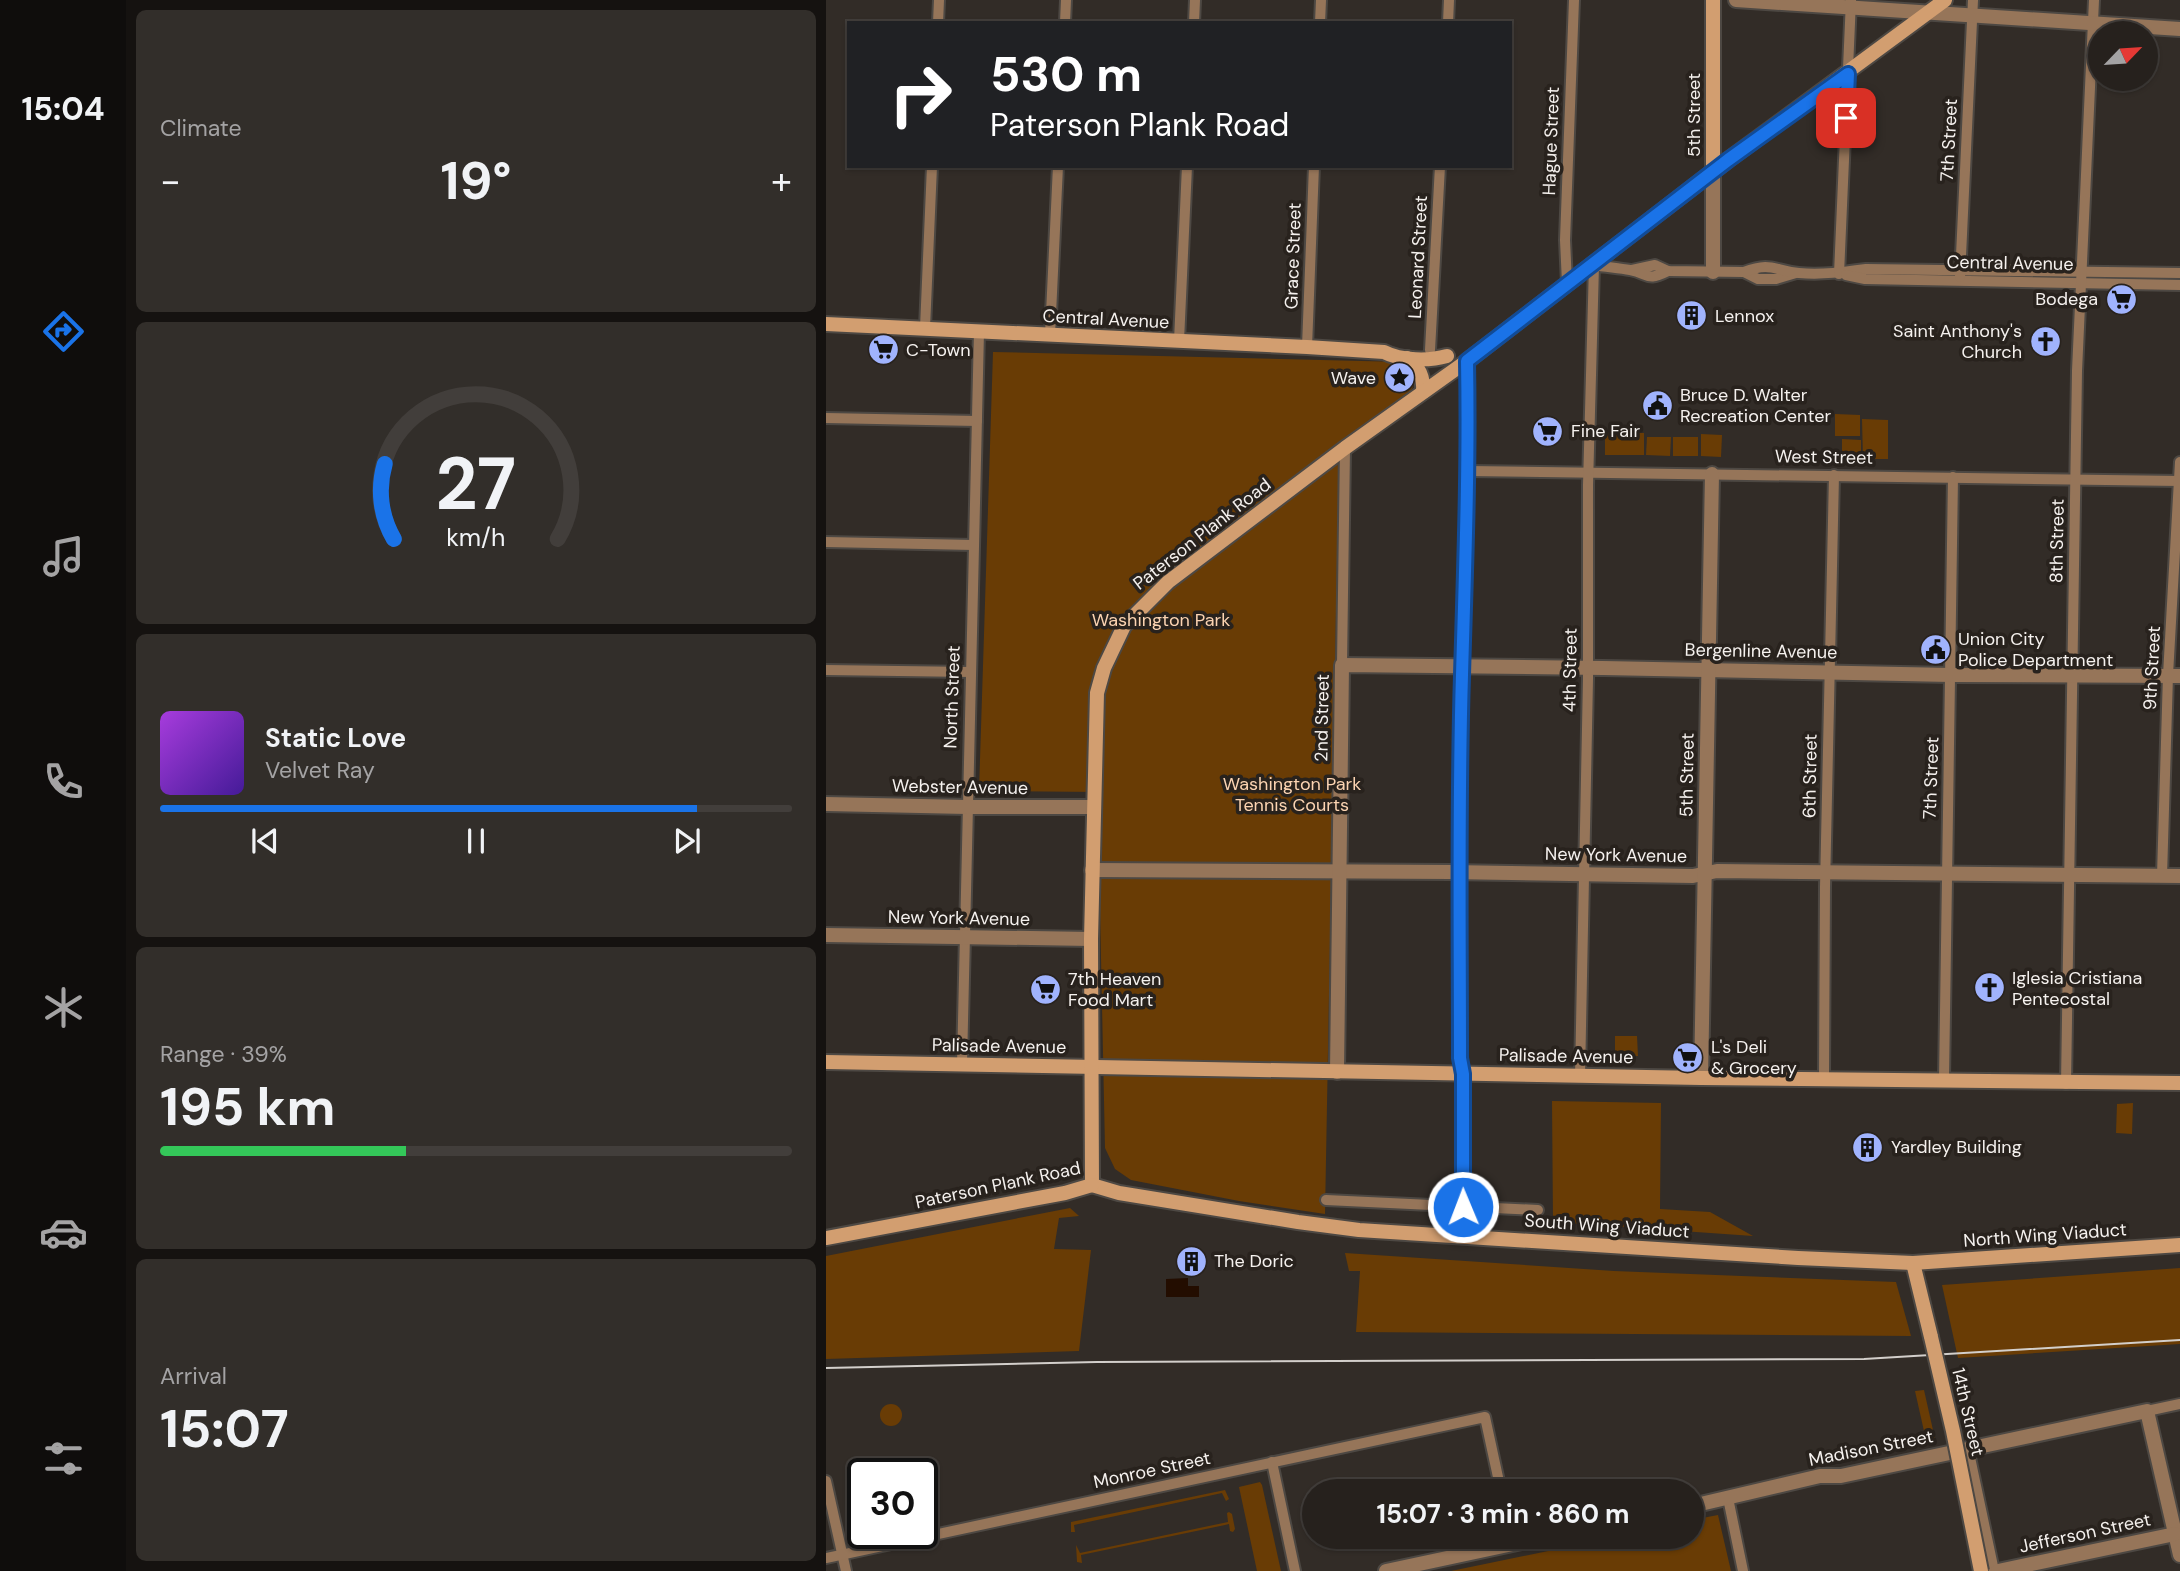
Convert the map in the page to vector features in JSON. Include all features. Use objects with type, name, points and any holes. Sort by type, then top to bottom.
[{"type":"main road","name":"5th Street","points":[[1713,0],[1713,172]]},
{"type":"main road","name":"Paterson Plank Road","points":[[826,1238],[1065,1193],[1093,1185],[1091,939],[1097,693],[1104,668],[1124,626],[1168,582],[1345,448],[1467,361],[1713,172],[1945,0]]},
{"type":"main road","name":"Central Avenue","points":[[826,324],[1307,347],[1384,352],[1407,358],[1437,359],[1447,356]]},
{"type":"main road","name":"Central Avenue","points":[[1384,352],[1392,349],[1430,350],[1467,361]]},
{"type":"main road","points":[[1407,358],[1415,363],[1419,370],[1423,379],[1423,392]]},
{"type":"main road","name":"Palisade Avenue","points":[[826,1062],[2066,1084],[2180,1083]]},
{"type":"main road","name":"South Wing Viaduct","points":[[1093,1185],[1119,1193],[1359,1230],[1913,1263]]},
{"type":"main road","name":"North Wing Viaduct","points":[[1913,1263],[2180,1245]]},
{"type":"main road","name":"14th Street","points":[[1913,1263],[1953,1431],[1981,1571]]},
{"type":"street","points":[[938,21],[939,0]]},
{"type":"street","points":[[1065,21],[1066,0]]},
{"type":"street","points":[[1194,21],[1195,0]]},
{"type":"street","points":[[1320,21],[1321,0]]},
{"type":"street","points":[[1448,21],[1449,0]]},
{"type":"street","name":"Hague Street","points":[[1567,283],[1565,240],[1574,0]]},
{"type":"street","points":[[1736,0],[1850,4],[1927,13],[1973,7],[2088,23]]},
{"type":"street","name":"8th Street","points":[[2093,21],[2094,0]]},
{"type":"street","points":[[1839,274],[1850,4]]},
{"type":"street","name":"7th Street","points":[[1960,276],[1973,7]]},
{"type":"street","points":[[2158,28],[2180,29]]},
{"type":"street","name":"8th Street","points":[[2066,1084],[2077,371],[2090,91]]},
{"type":"street","points":[[925,328],[932,168]]},
{"type":"street","points":[[1050,335],[1058,168]]},
{"type":"street","points":[[1179,341],[1187,168]]},
{"type":"street","name":"Grace Street","points":[[1307,347],[1314,168]]},
{"type":"street","name":"Leonard Street","points":[[1430,350],[1440,168]]},
{"type":"street","name":"5th Street","points":[[1713,172],[1713,272]]},
{"type":"street","name":"Central Avenue","points":[[1594,265],[1632,270],[1647,277],[1668,271],[1744,272],[1758,279],[1776,279],[1796,273],[1839,274],[1865,279],[2082,271],[2180,273]]},
{"type":"street","name":"4th Street","points":[[1580,1076],[1594,265]]},
{"type":"street","name":"Central Avenue","points":[[1960,276],[2082,284],[2180,285]]},
{"type":"street","name":"North Street","points":[[962,1064],[979,331]]},
{"type":"street","points":[[1463,1207],[1460,872],[1462,666],[1468,471],[1467,361]]},
{"type":"street","points":[[826,418],[977,421]]},
{"type":"street","name":"2nd Street","points":[[1336,1072],[1345,448]]},
{"type":"street","name":"9th Street","points":[[2162,876],[2174,676],[2180,462]]},
{"type":"street","name":"West Street","points":[[1468,471],[2180,481]]},
{"type":"street","name":"5th Street","points":[[1701,1078],[1712,474]]},
{"type":"street","name":"6th Street","points":[[1824,1079],[1825,871],[1834,475]]},
{"type":"street","name":"7th Street","points":[[1944,1080],[1953,477]]},
{"type":"street","points":[[826,542],[974,545]]},
{"type":"street","name":"Bergenline Avenue","points":[[1342,665],[2174,676]]},
{"type":"street","points":[[826,670],[971,672]]},
{"type":"street","name":"Webster Avenue","points":[[826,804],[1094,807]]},
{"type":"street","name":"New York Avenue","points":[[1092,870],[1693,876],[1717,871],[1825,871],[2180,876]]},
{"type":"street","name":"New York Avenue","points":[[826,935],[1091,939]]},
{"type":"street","points":[[1326,1200],[1538,1210]]},
{"type":"street","name":"Madison Street","points":[[1704,1503],[1820,1476],[1841,1476],[2180,1404]]},
{"type":"street","points":[[2147,1411],[2178,1533],[2180,1555]]},
{"type":"street","name":"Monroe Street","points":[[826,1558],[1485,1417],[1498,1479]]},
{"type":"street","name":"14th Street","points":[[1968,1448],[1996,1571]]},
{"type":"street","points":[[1272,1462],[1295,1571]]},
{"type":"street","points":[[826,1481],[846,1571]]},
{"type":"street","points":[[1728,1498],[1743,1571]]},
{"type":"street","name":"Jefferson Street","points":[[1996,1571],[2178,1533]]},
{"type":"street","points":[[1386,1571],[1475,1549]]},
{"type":"green space","name":"Washington Park","points":[[993,352],[1403,362],[1409,365],[1416,376],[1412,389],[1339,449],[1325,1214],[1131,1180],[1115,1169],[1105,1148],[1099,863],[1101,792],[979,791]]},
{"type":"green space","points":[[1835,414],[1860,415],[1860,436],[1835,436]]},
{"type":"green space","points":[[1862,419],[1888,420],[1888,459],[1863,459]]},
{"type":"green space","points":[[1605,432],[1644,433],[1644,455],[1605,455]]},
{"type":"green space","points":[[1701,434],[1722,435],[1721,457],[1701,456]]},
{"type":"green space","points":[[1647,437],[1671,437],[1670,456],[1646,455]]},
{"type":"green space","points":[[1673,437],[1698,437],[1698,456],[1673,456]]},
{"type":"green space","points":[[1842,439],[1861,440],[1861,458],[1842,458]]},
{"type":"green space","points":[[1615,1036],[1637,1036],[1638,1056],[1615,1056]]},
{"type":"green space","points":[[1552,1101],[1661,1103],[1660,1209],[1710,1212],[1753,1236],[1553,1222]]},
{"type":"green space","points":[[2133,1103],[2132,1134],[2116,1133],[2117,1104]]},
{"type":"green space","points":[[1070,1208],[1079,1216],[1059,1218],[1054,1249],[1091,1250],[1079,1351],[826,1359],[826,1256]]},
{"type":"green space","points":[[1345,1253],[1614,1271],[1896,1282],[1911,1336],[1356,1332],[1360,1271],[1349,1271]]},
{"type":"green space","points":[[2180,1268],[2180,1344],[1958,1358],[1942,1285]]},
{"type":"green space","points":[[1924,1390],[1935,1439],[1926,1440],[1915,1391]]},
{"type":"green space","points":[[891,1404],[899,1407],[902,1415],[899,1423],[891,1426],[883,1423],[880,1415],[883,1407]]},
{"type":"green space","points":[[1260,1482],[1281,1571],[1257,1571],[1239,1487]]},
{"type":"green space","points":[[1225,1490],[1229,1499],[1226,1501],[1222,1493],[1074,1525],[1075,1532],[1071,1532],[1071,1522]]},
{"type":"green space","points":[[1229,1512],[1232,1514],[1235,1529],[1233,1532],[1230,1531],[1229,1524],[1081,1555],[1082,1563],[1077,1562],[1076,1545],[1080,1553],[1228,1522]]},
{"type":"green space","points":[[1718,1515],[1731,1571],[1451,1571],[1558,1549],[1704,1549],[1704,1518]]},
{"type":"shaded area","points":[[1188,1278],[1188,1286],[1199,1286],[1199,1297],[1166,1297],[1166,1279]]},
{"type":"tram line","points":[[826,1368],[1097,1362],[1864,1359],[2180,1340]]},
{"type":"place","name":"Bodega","points":[[2121,299]]},
{"type":"place","name":"Lennox","points":[[1692,316]]},
{"type":"place","name":"Saint Anthony's Church","points":[[2045,341]]},
{"type":"place","name":"C-Town","points":[[883,350]]},
{"type":"place","name":"Wave","points":[[1399,378]]},
{"type":"place","name":"Bruce D. Walter Recreation Center","points":[[1657,405]]},
{"type":"place","name":"Fine Fair","points":[[1548,431]]},
{"type":"place","name":"Union City Police Department","points":[[1935,649]]},
{"type":"place","name":"Iglesia Cristiana Pentecostal","points":[[1989,988]]},
{"type":"place","name":"7th Heaven Food Mart","points":[[1045,989]]},
{"type":"place","name":"L's Deli & Grocery","points":[[1688,1057]]},
{"type":"place","name":"Yardley Building","points":[[1868,1147]]},
{"type":"place","name":"The Doric","points":[[1191,1261]]},
{"type":"route","points":[[1463,1207],[1460,872],[1468,471],[1467,361],[1728,160],[1848,74],[1846,118]]},
{"type":"park label","name":"Washington Park Tennis Courts","points":[[1292,794]]}]
